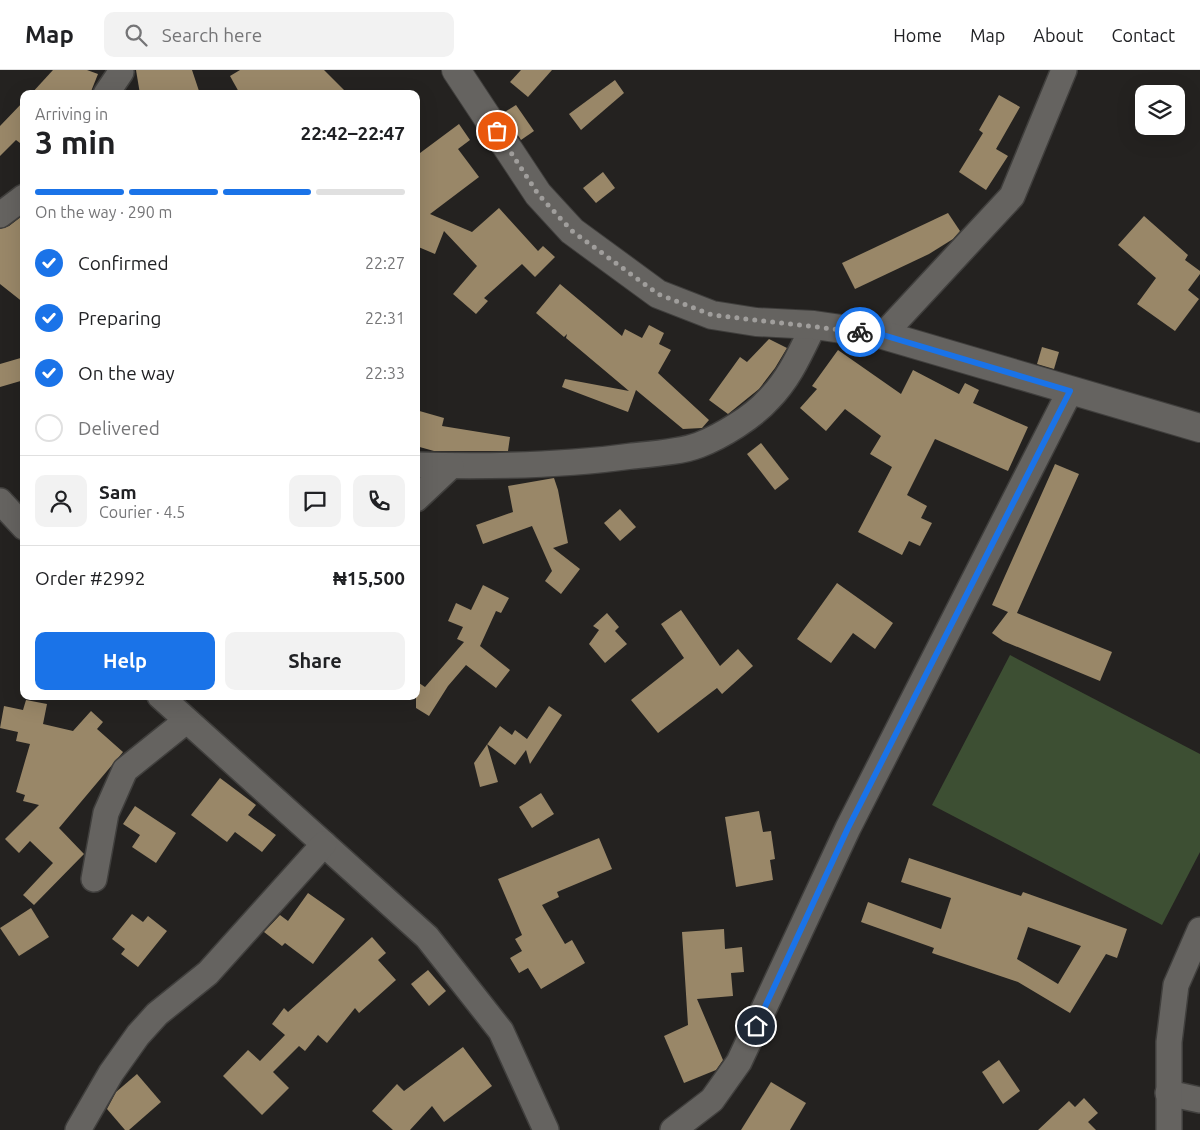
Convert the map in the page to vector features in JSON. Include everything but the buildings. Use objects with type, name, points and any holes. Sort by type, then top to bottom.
[{"type":"street","points":[[456,70],[538,194],[572,231],[614,264],[658,294],[712,315],[756,322],[814,325],[883,335],[1200,428]]},
{"type":"street","points":[[883,335],[1012,196],[1064,70]]},
{"type":"street","points":[[110,90],[122,79]]},
{"type":"street","points":[[0,215],[20,200]]},
{"type":"street","points":[[420,465],[506,467],[582,463],[699,445],[750,416],[769,400],[788,378],[814,325]]},
{"type":"street","points":[[673,1130],[712,1100],[739,1062],[848,828],[1070,391]]},
{"type":"street","points":[[420,495],[452,466]]},
{"type":"street","points":[[0,501],[20,523]]},
{"type":"street","points":[[94,880],[106,813],[126,770],[178,706],[324,844],[427,937],[500,1031],[546,1130]]},
{"type":"street","points":[[78,1130],[111,1073],[138,1035],[157,1014],[208,973],[324,844]]},
{"type":"street","points":[[1169,1130],[1169,1042],[1176,985],[1195,956],[1200,930]]},
{"type":"street","points":[[1168,1093],[1200,1100]]},
{"type":"green space","points":[[1010,655],[1200,754],[1200,852],[1162,925],[932,805]]},
{"type":"way so far","points":[[497,131],[538,194],[572,231],[614,264],[658,294],[712,315],[756,322],[814,325],[860,332]]},
{"type":"route","points":[[756,1026],[848,828],[1070,391],[883,335],[860,332]]}]
